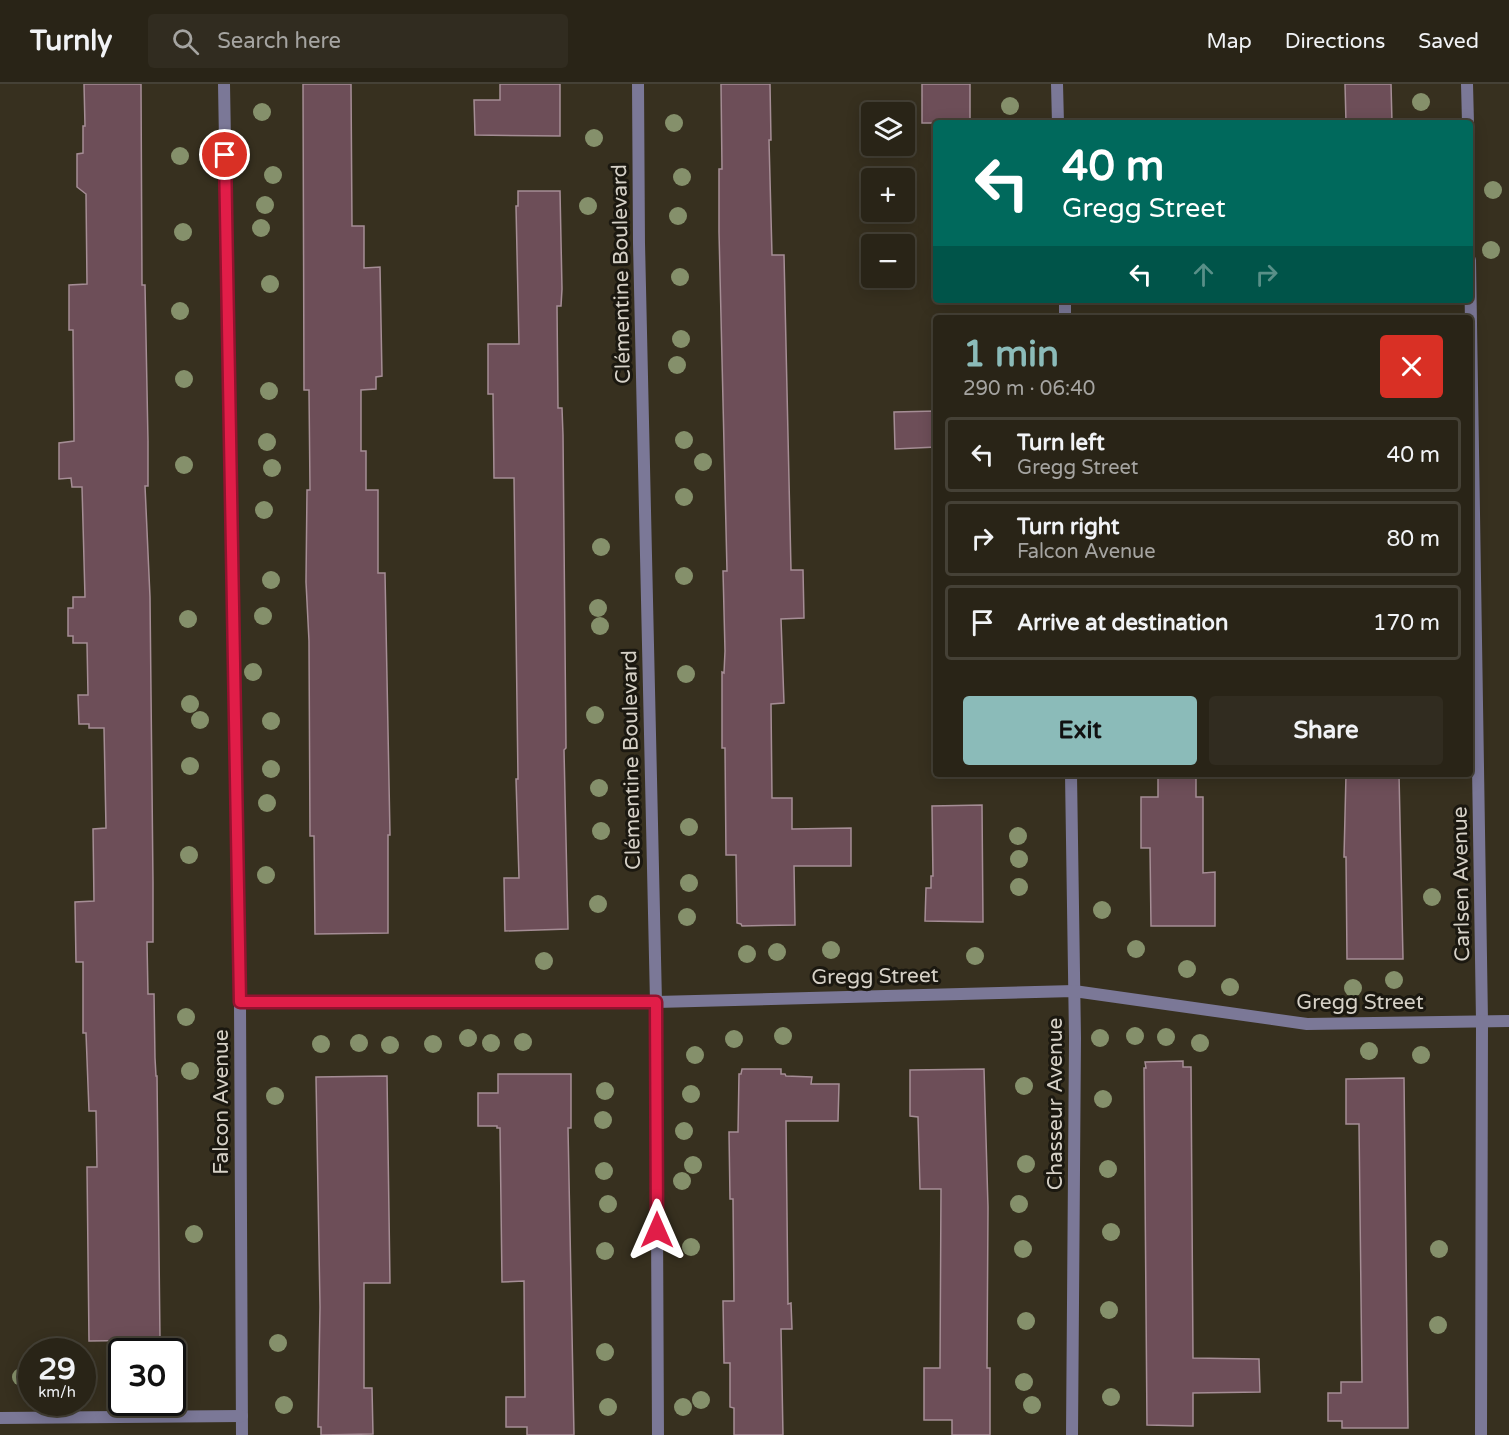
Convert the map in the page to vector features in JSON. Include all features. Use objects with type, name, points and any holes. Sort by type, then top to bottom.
[{"type":"street","name":"Falcon Avenue","points":[[224,84],[240,1002],[242,1435]]},
{"type":"street","name":"Clémentine Boulevard","points":[[639,84],[639,243],[656,1002],[658,1435]]},
{"type":"street","points":[[1057,84],[1058,120]]},
{"type":"street","points":[[1467,84],[1468,120]]},
{"type":"street","name":"Carlsen Avenue","points":[[1473,450],[1482,1021],[1481,1435]]},
{"type":"street","name":"Chasseur Avenue","points":[[1071,777],[1074,991],[1072,1435]]},
{"type":"street","name":"Gregg Street","points":[[240,1002],[656,1002],[1074,991],[1307,1024],[1509,1021]]},
{"type":"street","points":[[0,1418],[242,1416]]},
{"type":"building","points":[[84,84],[141,84],[142,285],[145,285],[148,441],[148,486],[145,486],[150,597],[153,883],[153,942],[147,942],[148,994],[154,994],[157,1076],[160,1338],[108,1338],[108,1341],[96,1341],[96,1338],[89,1338],[87,1167],[97,1167],[96,1111],[89,1111],[86,1033],[83,1033],[83,962],[76,962],[75,902],[94,901],[93,829],[106,828],[104,728],[89,728],[89,724],[79,724],[78,695],[88,695],[87,643],[73,643],[73,636],[68,636],[68,608],[73,608],[73,597],[85,597],[82,487],[72,487],[71,478],[59,479],[59,443],[74,441],[73,330],[69,330],[69,285],[87,284],[86,194],[77,187],[77,154],[83,153],[83,126],[85,126]]},
{"type":"building","points":[[303,84],[351,84],[352,226],[364,226],[364,268],[380,267],[382,376],[376,377],[376,389],[361,390],[361,451],[366,451],[366,490],[378,490],[378,573],[385,573],[390,835],[388,835],[388,933],[315,934],[314,836],[310,836],[309,641],[306,582],[307,490],[310,490],[309,390],[304,390]]},
{"type":"building","points":[[500,84],[560,84],[560,136],[475,135],[474,100],[500,100]]},
{"type":"building","points":[[721,84],[770,84],[772,255],[784,255],[791,570],[803,570],[804,618],[781,619],[784,703],[771,704],[772,798],[792,798],[792,829],[851,828],[851,866],[794,866],[795,925],[742,926],[737,923],[736,855],[726,855],[725,748],[722,748],[722,672],[724,673],[725,651],[723,571],[727,571],[719,232],[719,169],[722,169]]},
{"type":"building","points":[[922,84],[970,84],[970,120],[933,120],[933,123],[922,123]]},
{"type":"building","points":[[1345,84],[1391,84],[1392,120],[1346,120]]},
{"type":"building","points":[[518,191],[560,191],[562,289],[561,306],[557,306],[558,408],[562,408],[563,435],[566,748],[564,750],[568,929],[505,931],[504,878],[519,878],[514,478],[494,478],[493,394],[488,394],[488,344],[519,344],[516,206],[518,206]]},
{"type":"building","points":[[933,411],[933,447],[895,449],[894,412]]},
{"type":"building","points":[[1158,777],[1196,777],[1196,797],[1203,797],[1203,873],[1215,872],[1215,926],[1151,926],[1150,848],[1141,848],[1141,797],[1158,797]]},
{"type":"building","points":[[1346,777],[1399,777],[1403,959],[1347,959],[1346,857],[1344,857]]},
{"type":"building","points":[[982,805],[983,922],[925,921],[926,888],[931,888],[931,876],[933,876],[932,806]]},
{"type":"building","points":[[1183,1061],[1183,1067],[1191,1067],[1193,1358],[1259,1359],[1260,1392],[1193,1393],[1193,1426],[1147,1425],[1144,1068],[1146,1068],[1145,1062]]},
{"type":"building","points":[[742,1069],[781,1069],[781,1074],[786,1076],[812,1077],[811,1084],[839,1084],[838,1121],[786,1121],[788,1304],[791,1303],[792,1329],[781,1329],[783,1435],[734,1435],[734,1408],[730,1407],[730,1363],[724,1363],[723,1301],[734,1301],[733,1199],[730,1199],[729,1132],[738,1132],[739,1074]]},
{"type":"building","points":[[984,1069],[988,1207],[987,1368],[990,1368],[990,1435],[952,1435],[952,1420],[924,1420],[924,1368],[940,1368],[941,1189],[920,1189],[918,1117],[910,1116],[910,1070]]},
{"type":"building","points":[[498,1074],[571,1074],[571,1128],[568,1128],[574,1435],[527,1435],[527,1427],[506,1427],[506,1397],[525,1397],[524,1281],[502,1282],[500,1128],[478,1126],[478,1093],[498,1093]]},
{"type":"building","points":[[387,1076],[390,1283],[364,1283],[364,1388],[372,1388],[373,1434],[321,1435],[321,1427],[318,1427],[320,1307],[316,1077]]},
{"type":"building","points":[[1404,1078],[1408,1428],[1342,1428],[1342,1421],[1328,1421],[1328,1393],[1341,1393],[1341,1382],[1362,1382],[1359,1124],[1346,1124],[1346,1079]]},
{"type":"route","points":[[225,155],[240,1002],[656,1002],[657,1230]]}]
